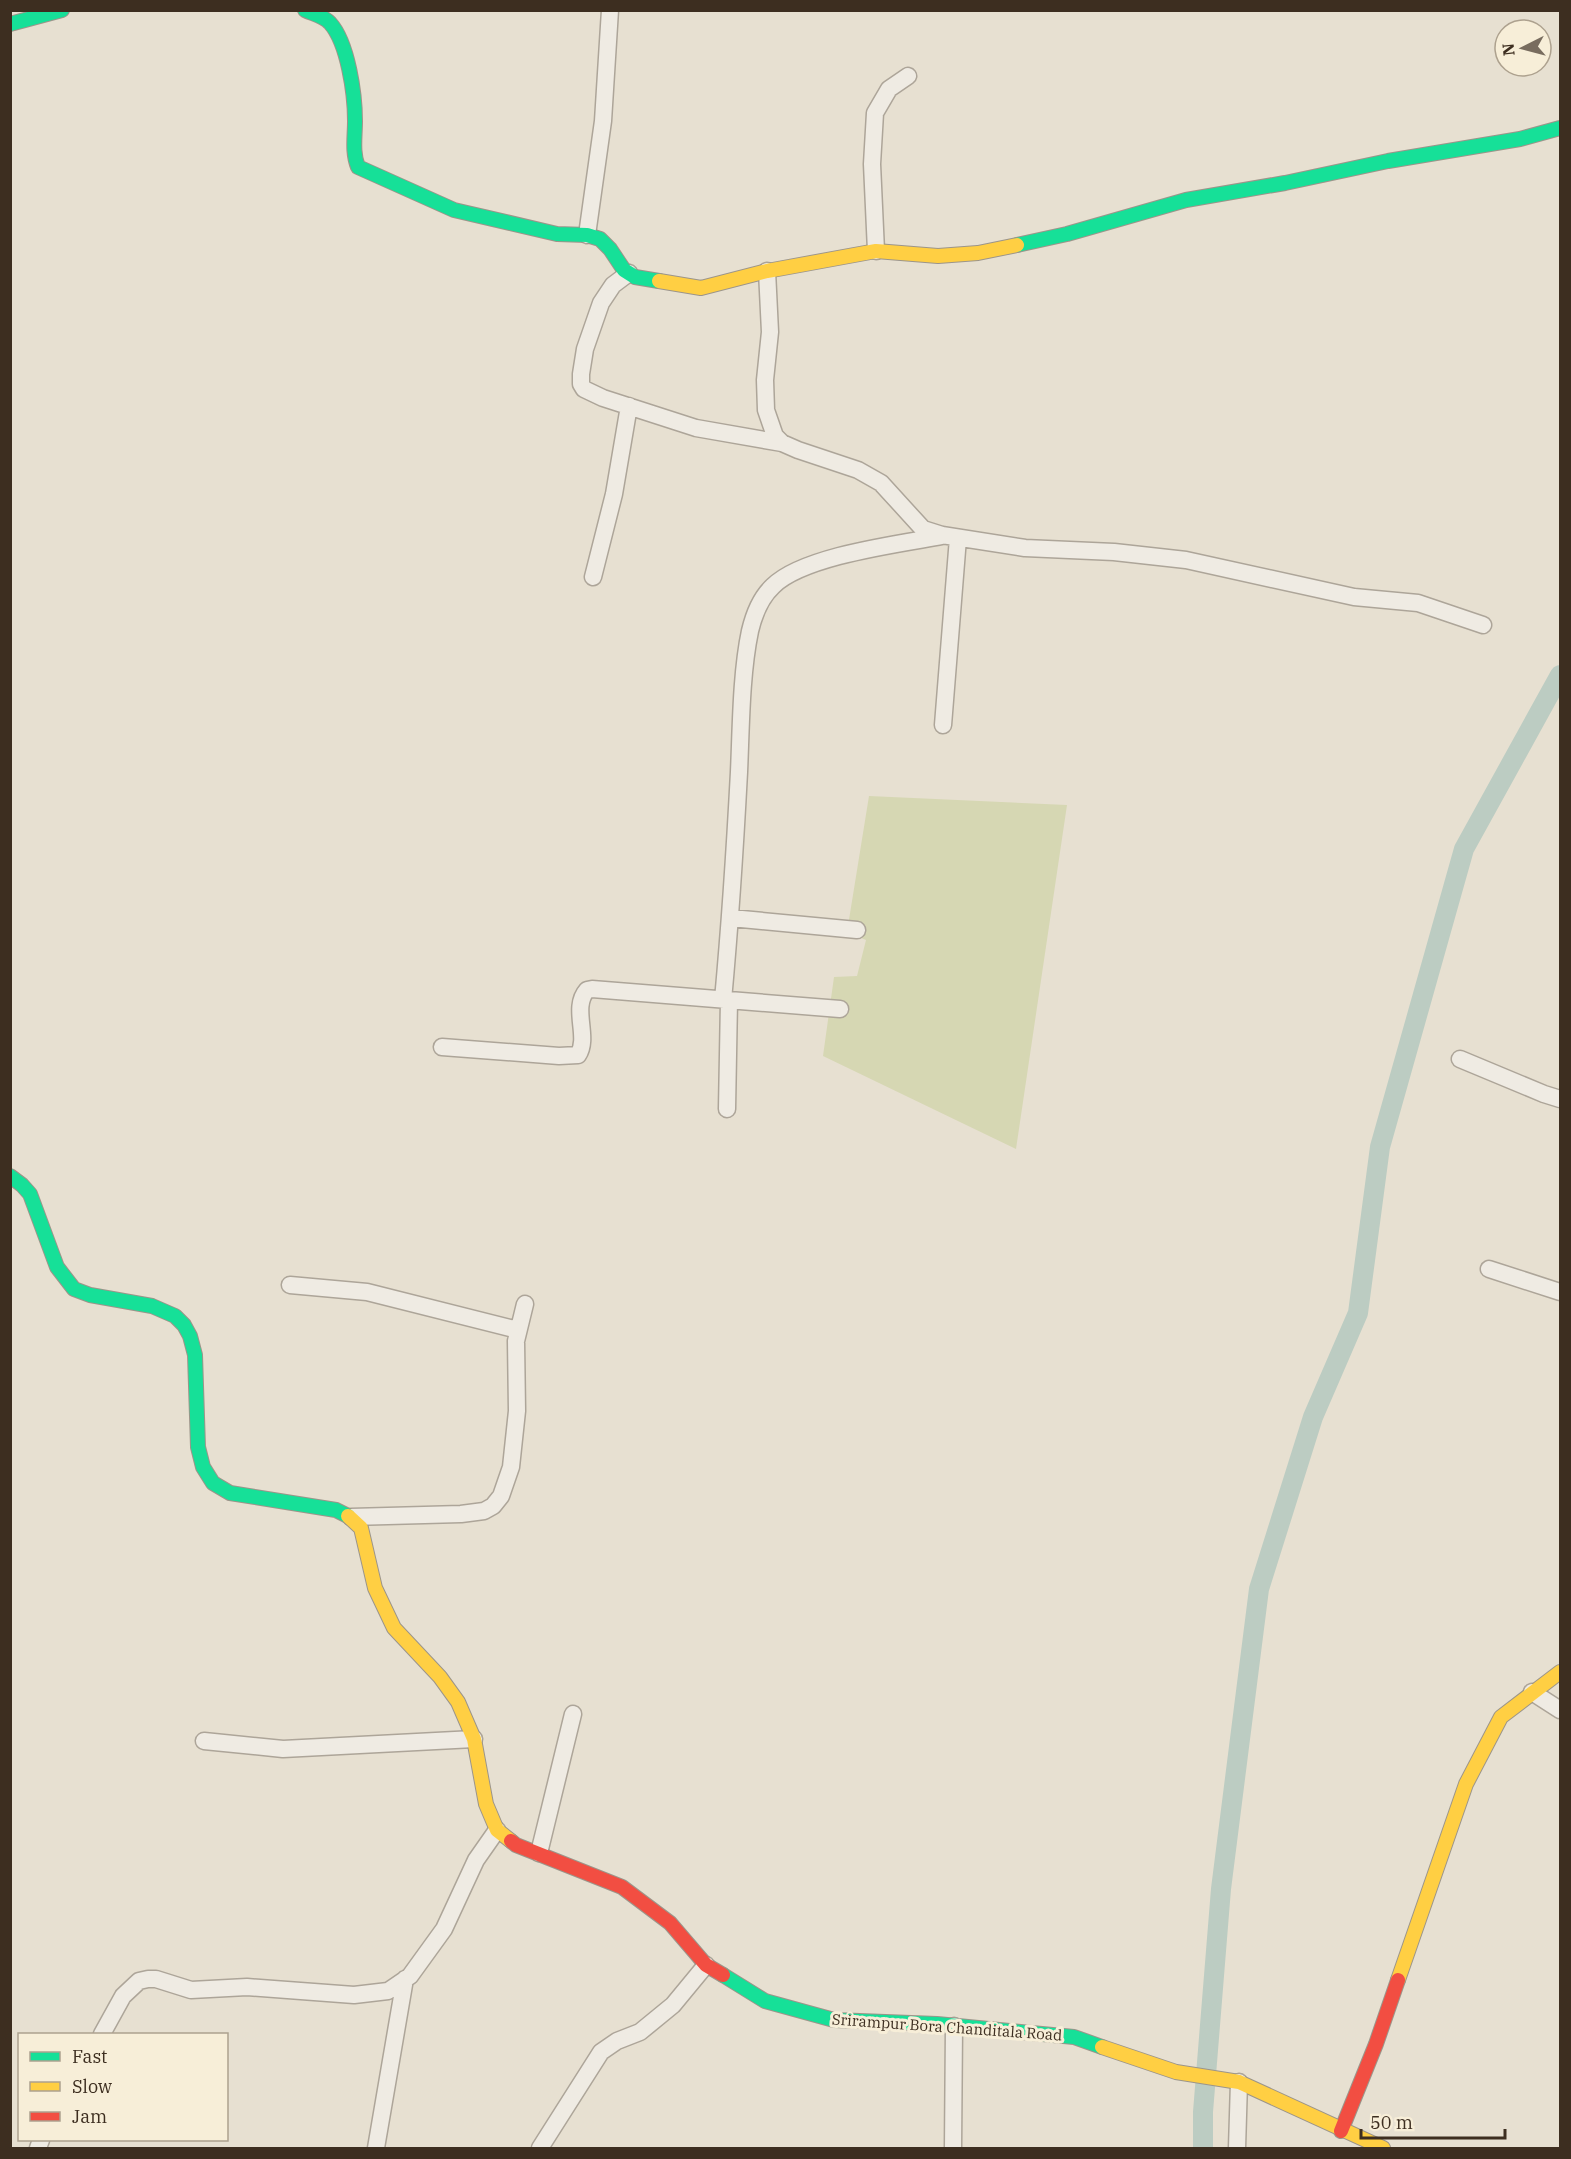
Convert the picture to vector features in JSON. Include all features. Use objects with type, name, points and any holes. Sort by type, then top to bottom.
[{"type":"street","points":[[10,24],[62,10]]},
{"type":"street","points":[[305,10],[329,22],[346,57],[355,124],[354,159],[358,167],[454,210],[557,234],[587,235],[600,239],[610,249],[616,261],[635,277],[702,288],[766,271],[876,251],[938,256],[978,253],[1067,234],[1186,200],[1285,183],[1388,161],[1520,139],[1560,128]]},
{"type":"street","points":[[587,235],[603,121],[610,10]]},
{"type":"street","points":[[876,251],[872,164],[875,113],[889,89],[908,75]]},
{"type":"street","points":[[766,271],[770,332],[765,380],[766,410],[774,436],[782,443]]},
{"type":"street","points":[[629,273],[613,285],[601,303],[585,349],[581,384],[588,392],[696,428],[782,443],[858,470],[881,483],[923,529],[950,536],[1025,548],[1114,552],[1186,560],[1354,597],[1418,603],[1483,625]]},
{"type":"street","points":[[593,577],[614,494],[629,406]]},
{"type":"street","points":[[943,725],[950,536]]},
{"type":"street","points":[[727,1109],[726,1000],[742,702],[750,631],[758,605],[773,586],[787,576],[820,562],[848,554],[950,536]]},
{"type":"street","points":[[731,918],[857,930]]},
{"type":"street","points":[[442,1047],[559,1056],[578,1055],[581,1047],[582,999],[587,990],[592,989],[840,1009]]},
{"type":"street","points":[[1460,1059],[1544,1095],[1560,1099]]},
{"type":"street","points":[[10,1176],[28,1190],[59,1272],[76,1291],[160,1308],[184,1322],[196,1356],[197,1446],[200,1464],[218,1490],[336,1510],[351,1517],[362,1528],[375,1588],[394,1628],[440,1677],[458,1702],[474,1739],[486,1804],[497,1830],[476,1860],[444,1929],[410,1976],[388,1991],[354,1995],[247,1987],[191,1989],[156,1979],[148,1979],[139,1981],[123,1996],[103,2033]]},
{"type":"street","points":[[1489,1269],[1560,1292]]},
{"type":"street","points":[[290,1285],[367,1292],[518,1330]]},
{"type":"street","points":[[351,1517],[460,1514],[484,1511],[493,1506],[501,1497],[511,1467],[518,1411],[515,1373],[516,1341],[525,1304]]},
{"type":"street","points":[[1341,2131],[1380,2033],[1466,1784],[1501,1717],[1560,1672]]},
{"type":"street","points":[[1532,1692],[1560,1710]]},
{"type":"street","points":[[539,1853],[573,1714]]},
{"type":"street","points":[[204,1741],[283,1749],[474,1739]]},
{"type":"street","name":"Srirampur Bora Chanditala Road","points":[[497,1830],[516,1845],[622,1887],[670,1923],[706,1965],[765,2001],[834,2020],[954,2026],[1074,2037],[1176,2072],[1239,2082]]},
{"type":"street","points":[[540,2148],[601,2052],[618,2041],[640,2032],[673,2005],[706,1965]]},
{"type":"street","points":[[376,2148],[405,1979]]},
{"type":"street","points":[[953,2148],[954,2026]]},
{"type":"street","points":[[1237,2148],[1239,2082],[1341,2131],[1383,2148]]},
{"type":"green space","points":[[869,796],[1067,805],[1016,1149],[823,1056],[834,977],[857,976],[866,940],[847,932]]},
{"type":"waterway","points":[[1203,2148],[1203,2112],[1221,1889],[1259,1589],[1313,1417],[1358,1313],[1380,1147],[1464,849],[1560,675]]},
{"type":"traffic: fast","points":[[10,24],[62,10]]},
{"type":"traffic: fast","points":[[305,10],[328,21],[342,43],[354,97],[354,150],[358,167],[454,210],[557,234],[587,235],[600,239],[624,270],[635,277],[659,281]]},
{"type":"traffic: fast","points":[[1017,245],[1067,234],[1186,200],[1285,183],[1388,161],[1520,139],[1560,128]]},
{"type":"traffic: fast","points":[[10,1176],[30,1194],[57,1267],[74,1289],[90,1295],[152,1306],[175,1316],[184,1325],[190,1336],[195,1355],[198,1447],[203,1467],[213,1483],[230,1493],[336,1510],[348,1516]]},
{"type":"traffic: fast","points":[[723,1975],[765,2001],[834,2020],[937,2024],[1074,2037],[1102,2047]]},
{"type":"traffic: slow","points":[[659,281],[701,288],[767,271],[876,251],[938,256],[978,253],[1017,245]]},
{"type":"traffic: slow","points":[[348,1516],[361,1528],[375,1588],[394,1628],[440,1677],[458,1702],[474,1739],[486,1804],[497,1830],[511,1841]]},
{"type":"traffic: slow","points":[[1398,1980],[1466,1784],[1501,1717],[1560,1672]]},
{"type":"traffic: slow","points":[[1102,2047],[1176,2072],[1239,2082],[1383,2148]]},
{"type":"traffic: jam","points":[[511,1841],[622,1887],[670,1923],[706,1965],[723,1975]]},
{"type":"traffic: jam","points":[[1341,2131],[1376,2044],[1398,1980]]}]
